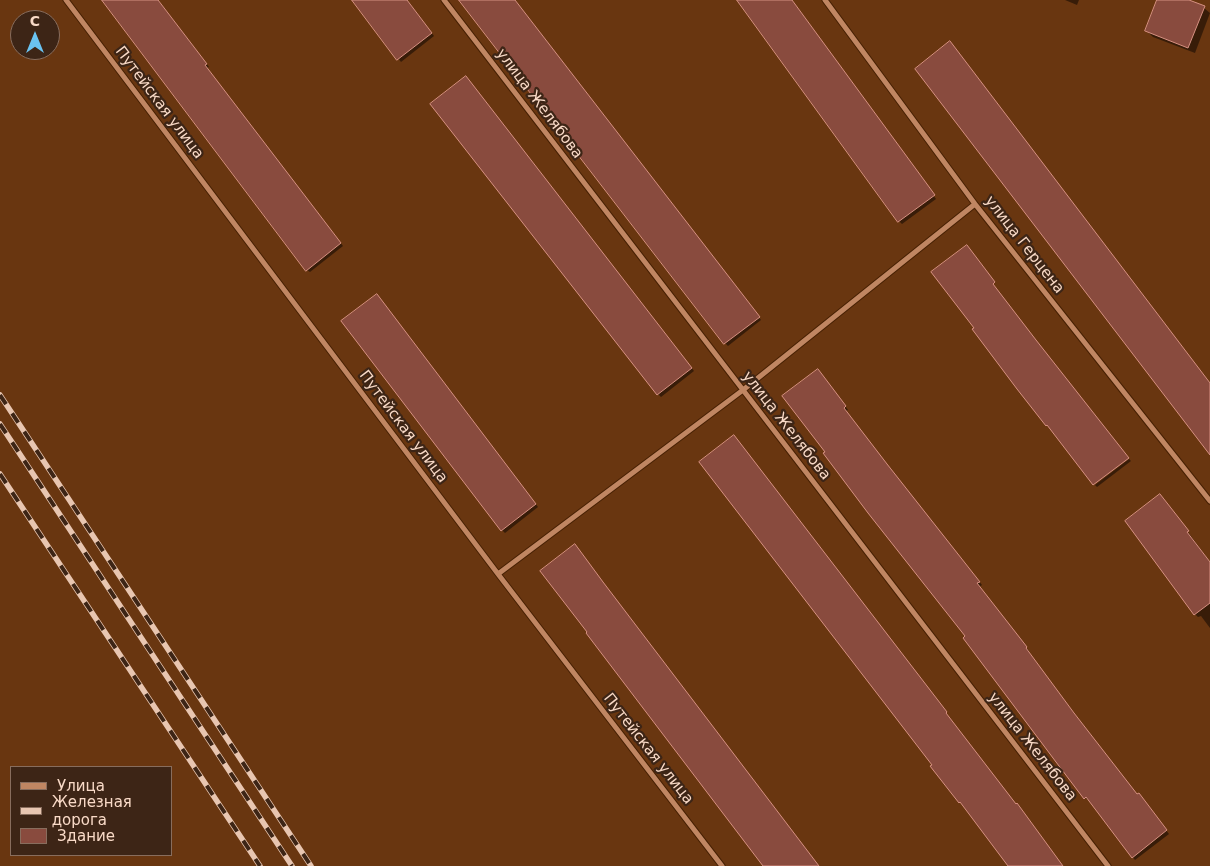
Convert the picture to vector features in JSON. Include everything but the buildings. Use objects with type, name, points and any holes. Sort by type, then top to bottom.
[{"type":"street","name":"Путейская улица","points":[[66,0],[498,574],[722,866]]},
{"type":"street","name":"улица Желябова","points":[[444,0],[1108,866]]},
{"type":"street","name":"улица Герцена","points":[[825,0],[975,204],[1210,501]]},
{"type":"street","points":[[498,574],[743,390],[975,204]]},
{"type":"railway","points":[[0,395],[311,866]]},
{"type":"railway","points":[[0,424],[292,866]]},
{"type":"railway","points":[[0,474],[260,866]]}]
